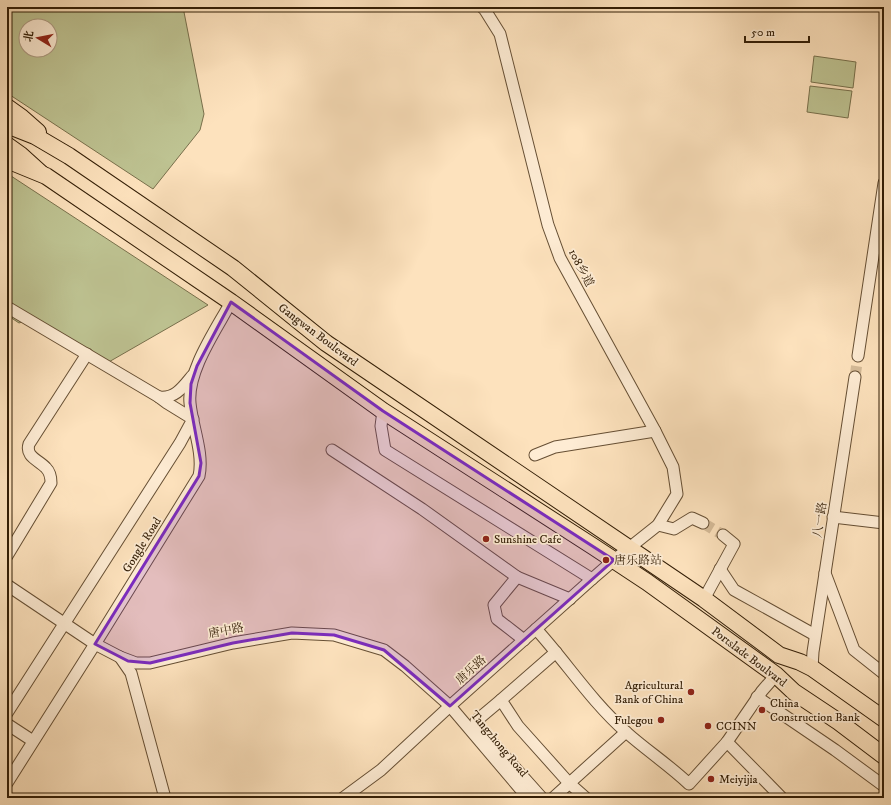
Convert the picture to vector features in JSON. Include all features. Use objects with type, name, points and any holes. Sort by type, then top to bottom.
[{"type":"highway","points":[[7,107],[28,122],[45,141]]},
{"type":"highway","name":"Gangwan Boulevard","points":[[7,125],[27,132],[45,141],[233,268],[326,343],[629,548]]},
{"type":"highway","name":"Gangwan Boulevard","points":[[7,160],[46,176],[231,302],[383,411],[614,560]]},
{"type":"highway","name":"Portslade Boulvard","points":[[629,548],[704,599],[779,655],[812,668],[884,719]]},
{"type":"highway","name":"Portslade Boulvard","points":[[614,560],[776,675],[794,692],[839,722],[884,756]]},
{"type":"main road","points":[[7,144],[24,156],[46,176]]},
{"type":"street","name":"108乡道","points":[[482,7],[500,34],[548,225],[560,258],[656,431],[674,467],[678,494],[658,525],[629,548]]},
{"type":"street","points":[[858,356],[884,183]]},
{"type":"street","name":"Gongle Road","points":[[7,783],[96,644],[196,482],[201,469],[190,403],[193,375],[231,302]]},
{"type":"street","points":[[7,307],[159,397],[167,404],[192,419],[180,442],[66,623],[7,713]]},
{"type":"street","points":[[7,556],[51,483],[48,470],[29,454],[29,444],[87,354]]},
{"type":"street","points":[[159,397],[168,397],[175,394],[193,375]]},
{"type":"street","name":"八一路","points":[[812,668],[815,635],[855,377]]},
{"type":"street","points":[[383,411],[381,426],[385,450],[592,579]]},
{"type":"street","points":[[535,455],[555,447],[656,431]]},
{"type":"street","points":[[180,442],[190,441],[198,447]]},
{"type":"street","points":[[332,450],[422,509],[517,577],[570,599]]},
{"type":"street","points":[[833,517],[884,523]]},
{"type":"street","points":[[658,525],[674,529],[692,518],[703,523]]},
{"type":"street","points":[[704,599],[734,544],[723,535]]},
{"type":"street","name":"唐乐路","points":[[343,798],[381,770],[536,629],[629,548]]},
{"type":"street","points":[[720,569],[734,590],[815,635]]},
{"type":"street","points":[[825,572],[854,650],[883,673]]},
{"type":"street","points":[[517,577],[494,605],[497,619],[524,640]]},
{"type":"street","name":"唐中路","points":[[7,585],[96,644],[120,658],[136,663],[150,663],[233,643],[292,633],[334,635],[384,650],[406,666],[450,706]]},
{"type":"street","points":[[536,629],[590,696],[626,732],[689,784],[727,742],[758,697],[776,675]]},
{"type":"street","points":[[542,798],[476,724],[476,722],[556,652]]},
{"type":"street","points":[[120,658],[131,673],[165,798]]},
{"type":"street","points":[[758,697],[884,786]]},
{"type":"street","points":[[501,700],[518,726],[569,782],[586,798]]},
{"type":"street","name":"Tangzhong Road","points":[[450,706],[528,798]]},
{"type":"street","points":[[7,724],[33,741]]},
{"type":"street","points":[[553,798],[626,732]]},
{"type":"street","points":[[727,742],[782,798]]},
{"type":"highlighted area","points":[[231,302],[383,411],[614,560],[450,706],[384,650],[334,635],[292,633],[233,643],[150,663],[128,661],[95,644],[199,476],[201,463],[190,403],[191,384],[197,366]]},
{"type":"green space","points":[[7,7],[183,7],[204,114],[200,130],[153,189],[7,93]]},
{"type":"green space","points":[[814,56],[856,62],[853,88],[811,82]]},
{"type":"green space","points":[[810,86],[852,91],[848,118],[807,112]]},
{"type":"green space","points":[[7,173],[208,305],[107,363],[32,319],[19,323],[7,315]]},
{"type":"tunnel","points":[[855,377],[858,356]]},
{"type":"tunnel","points":[[703,523],[723,535]]},
{"type":"place","name":"Sunshine Cafe","points":[[486,539]]},
{"type":"place","name":"唐乐路站","points":[[606,560]]},
{"type":"place","name":"Agricultural Bank of China","points":[[691,692]]},
{"type":"place","name":"China Construction Bank","points":[[762,710]]},
{"type":"place","name":"Fulegou","points":[[661,720]]},
{"type":"place","name":"CCINN","points":[[708,726]]},
{"type":"place","name":"Meiyijia","points":[[711,779]]}]
